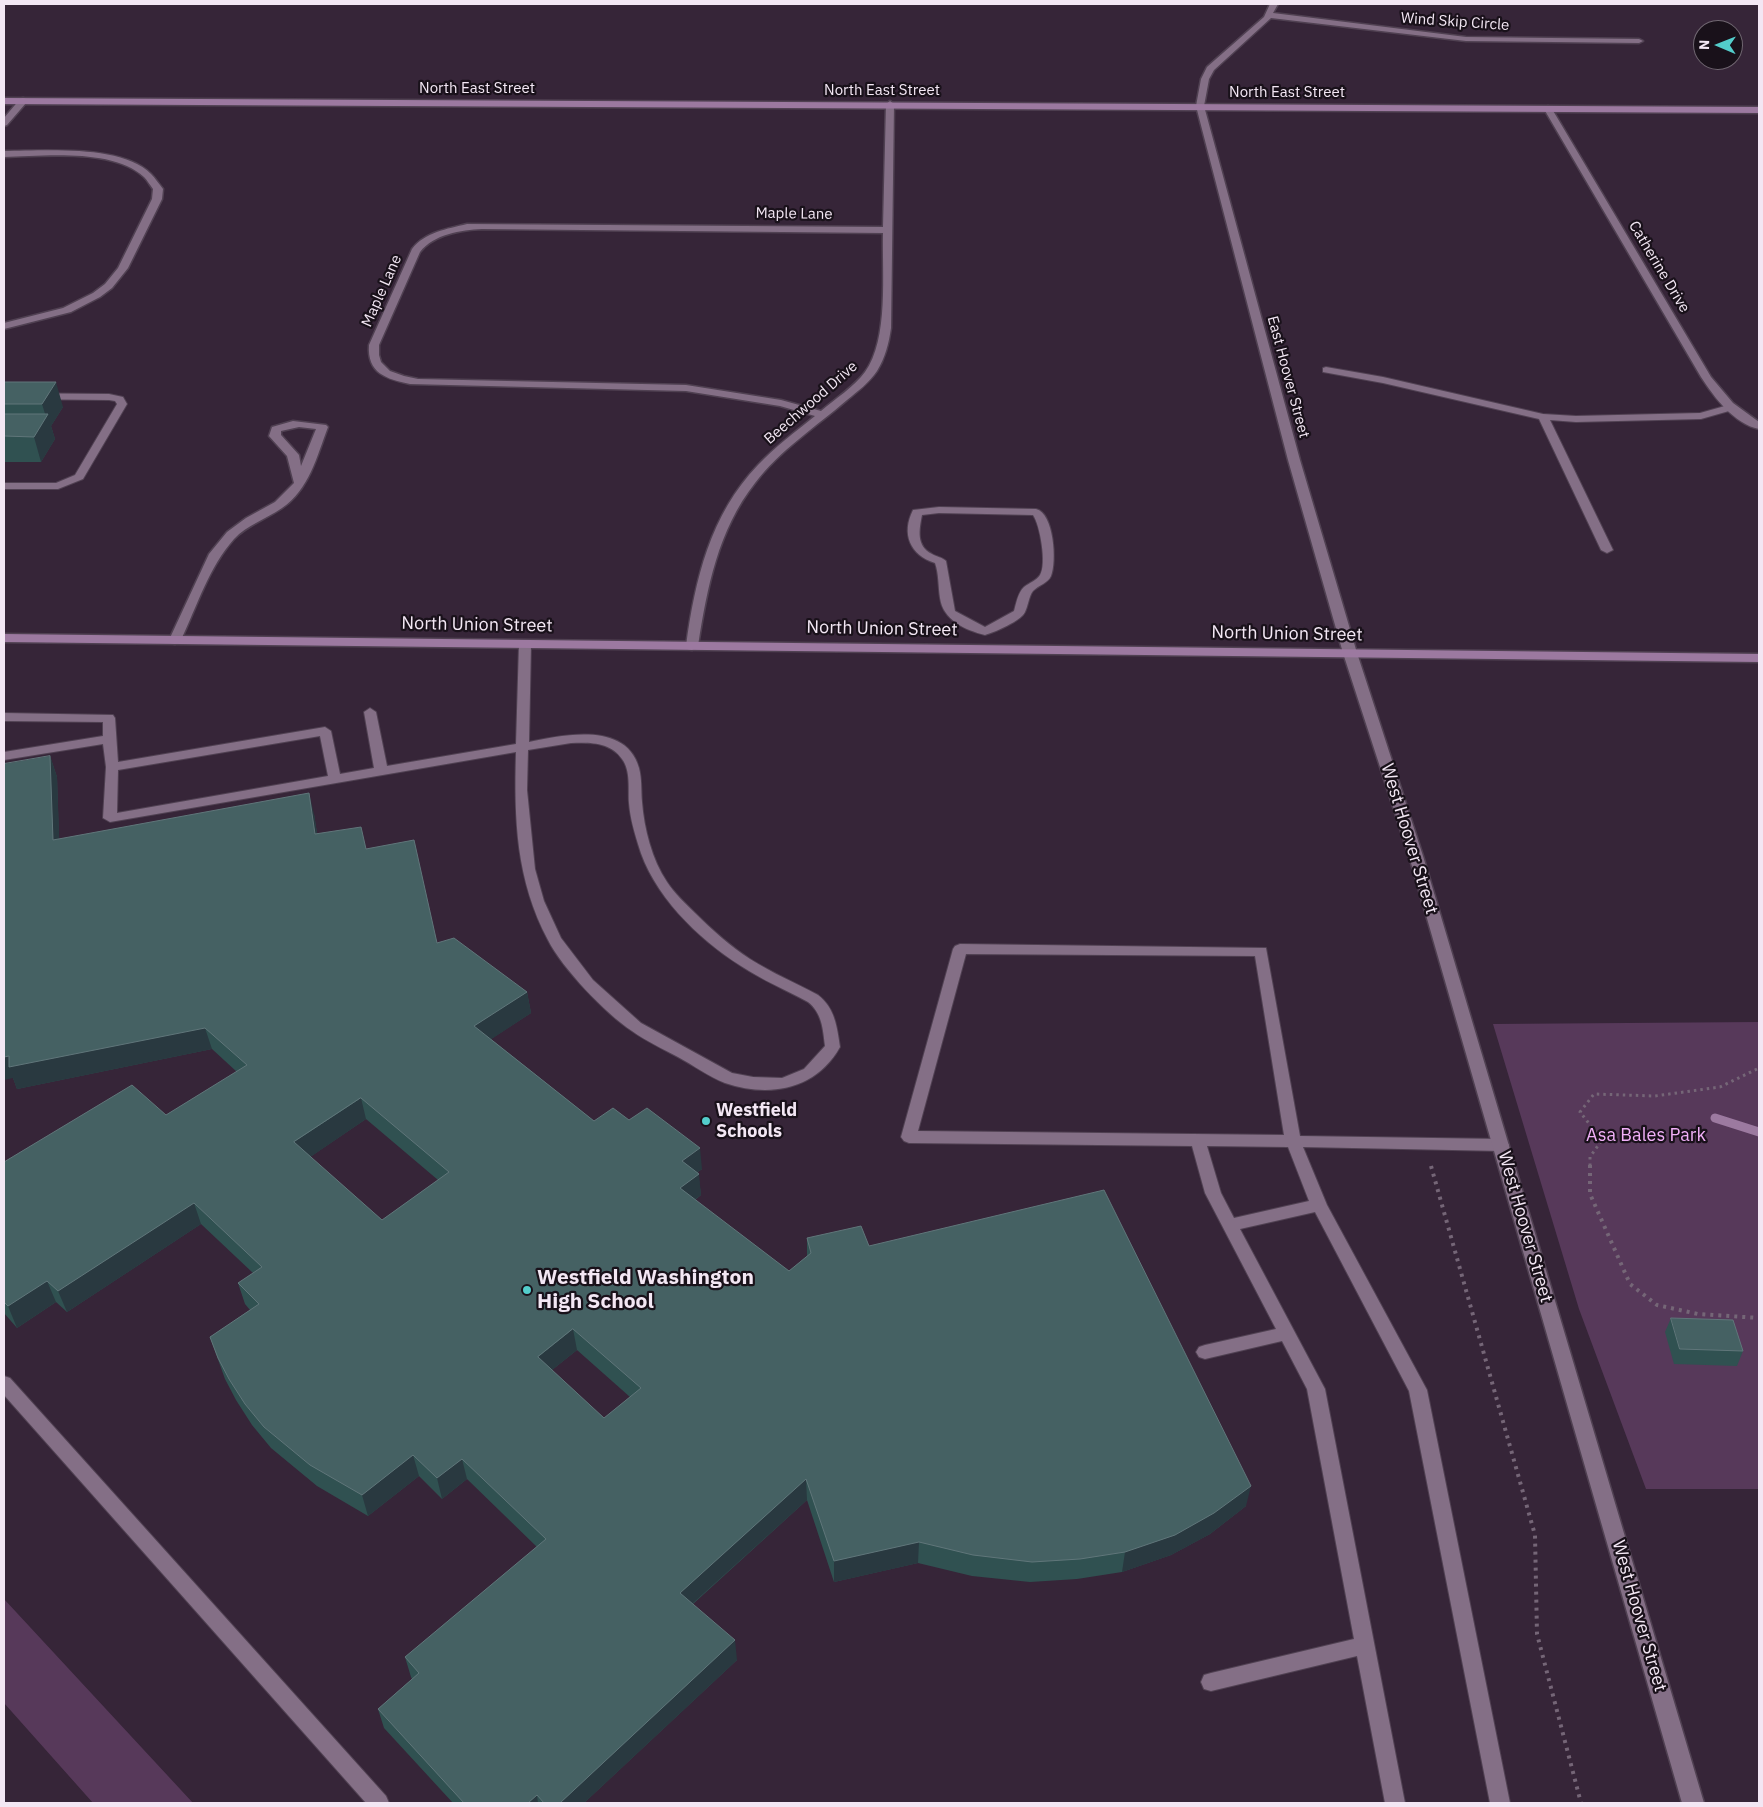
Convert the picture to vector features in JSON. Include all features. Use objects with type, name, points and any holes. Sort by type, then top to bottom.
[{"type":"street","points":[[1200,106],[1205,79],[1210,69],[1270,15],[1274,4]]},
{"type":"street","name":"Wind Skip Circle","points":[[1270,15],[1458,38],[1498,40],[1609,39],[1638,41]]},
{"type":"street","name":"North East Street","points":[[4,101],[890,104],[1759,110]]},
{"type":"street","points":[[4,123],[22,101]]},
{"type":"street","name":"Beechwood Drive","points":[[692,646],[699,598],[710,552],[728,514],[751,480],[770,459],[825,415],[867,377],[878,360],[886,328],[890,104]]},
{"type":"street","name":"East Hoover Street","points":[[1200,106],[1294,460],[1350,653]]},
{"type":"street","name":"Catherine Drive","points":[[1548,109],[1706,377],[1718,394],[1732,408],[1759,426]]},
{"type":"street","points":[[4,154],[68,154],[108,158],[126,162],[148,174],[158,189],[157,198],[121,272],[108,287],[90,299],[64,310],[33,320],[4,326]]},
{"type":"street","name":"Maple Lane","points":[[825,415],[781,403],[686,388],[418,382],[402,380],[388,375],[378,368],[372,355],[374,346],[415,251],[428,238],[451,230],[482,226],[888,230]]},
{"type":"street","points":[[175,640],[213,557],[221,544],[250,522],[279,506],[300,484],[322,427],[306,423],[288,424],[276,429],[275,436],[293,454],[300,484]]},
{"type":"street","name":"North Union Street","points":[[4,638],[1759,658]]},
{"type":"street","name":"West Hoover Street","points":[[1350,653],[1416,856],[1693,1803]]},
{"type":"lane","points":[[1326,370],[1383,380],[1544,416],[1576,418],[1682,417],[1700,416],[1732,408]]},
{"type":"lane","points":[[4,396],[109,397],[119,399],[122,404],[78,477],[58,486],[4,486]]},
{"type":"lane","points":[[1544,416],[1607,550]]},
{"type":"lane","points":[[917,512],[1036,512],[1043,521],[1047,540],[1048,568],[1044,577],[1027,590],[1019,613],[998,626],[985,631],[952,615],[945,604],[944,571],[940,561],[929,558],[918,550],[914,542],[917,512]]},
{"type":"lane","points":[[985,631],[986,649]]},
{"type":"lane","points":[[4,717],[109,718],[112,767],[110,818],[381,772],[522,747],[568,738],[596,740],[617,746],[630,758],[636,777],[636,810],[647,851],[657,877],[667,892],[698,923],[738,958],[817,1002],[828,1017],[832,1047],[809,1072],[784,1084],[753,1083],[728,1078],[636,1027],[588,984],[555,940],[537,901],[528,869],[523,826],[522,747],[524,644]]},
{"type":"lane","points":[[370,712],[381,772]]},
{"type":"lane","points":[[112,767],[325,731],[335,779]]},
{"type":"lane","points":[[4,756],[110,739]]},
{"type":"lane","points":[[1500,1803],[1418,1390],[1319,1205],[1293,1141],[1261,951],[960,950],[909,1137],[1293,1141],[1501,1145]]},
{"type":"lane","points":[[1198,1140],[1213,1193],[1316,1389],[1395,1803]]},
{"type":"lane","points":[[1230,1225],[1319,1205]]},
{"type":"lane","points":[[1205,1352],[1287,1333]]},
{"type":"lane","points":[[4,1383],[379,1803]]},
{"type":"lane","points":[[1212,1682],[1365,1645]]},
{"type":"path","points":[[1759,1068],[1720,1087],[1655,1096],[1594,1094],[1580,1112],[1602,1140],[1590,1157],[1590,1194],[1630,1284],[1657,1305],[1698,1314],[1759,1318]]},
{"type":"path","points":[[1424,1143],[1535,1535],[1537,1634],[1581,1803]]},
{"type":"green space","name":"Asa Bales Park","points":[[1759,1022],[1759,1489],[1646,1489],[1579,1309],[1493,1024]]},
{"type":"green space","points":[[4,1599],[193,1803],[93,1803],[4,1703]]},
{"type":"building","points":[[4,382],[56,382],[42,404],[4,404]]},
{"type":"building","points":[[4,414],[48,414],[34,437],[4,436]]},
{"type":"building","name":"Westfield Washington High School","points":[[50,756],[53,840],[309,793],[315,834],[361,827],[366,849],[414,840],[437,943],[454,938],[527,992],[474,1026],[594,1121],[613,1108],[629,1120],[647,1108],[700,1148],[682,1161],[699,1174],[680,1188],[789,1271],[811,1253],[807,1238],[861,1226],[869,1246],[1104,1190],[1251,1486],[1214,1513],[1175,1535],[1125,1552],[1080,1559],[1032,1562],[973,1555],[919,1542],[834,1561],[806,1479],[680,1593],[735,1640],[560,1803],[544,1803],[537,1795],[528,1803],[464,1803],[378,1709],[419,1673],[405,1657],[546,1539],[462,1459],[437,1478],[413,1455],[362,1495],[310,1465],[264,1427],[245,1404],[229,1379],[210,1337],[259,1304],[238,1283],[262,1267],[194,1203],[58,1291],[47,1281],[8,1306],[4,1302],[4,1162],[132,1085],[166,1115],[247,1065],[205,1028],[9,1067],[9,1056],[4,1057],[4,764]],"holes":[[[361,1098],[449,1172],[382,1220],[294,1142]],[[573,1329],[641,1388],[604,1418],[538,1357]]]},
{"type":"building","points":[[1671,1318],[1733,1320],[1743,1351],[1680,1349]]},
{"type":"waterway","points":[[1715,1118],[1759,1132]]},
{"type":"place","name":"Westfield Schools","points":[[706,1121]]},
{"type":"place","name":"Westfield Washington High School","points":[[527,1290]]}]
